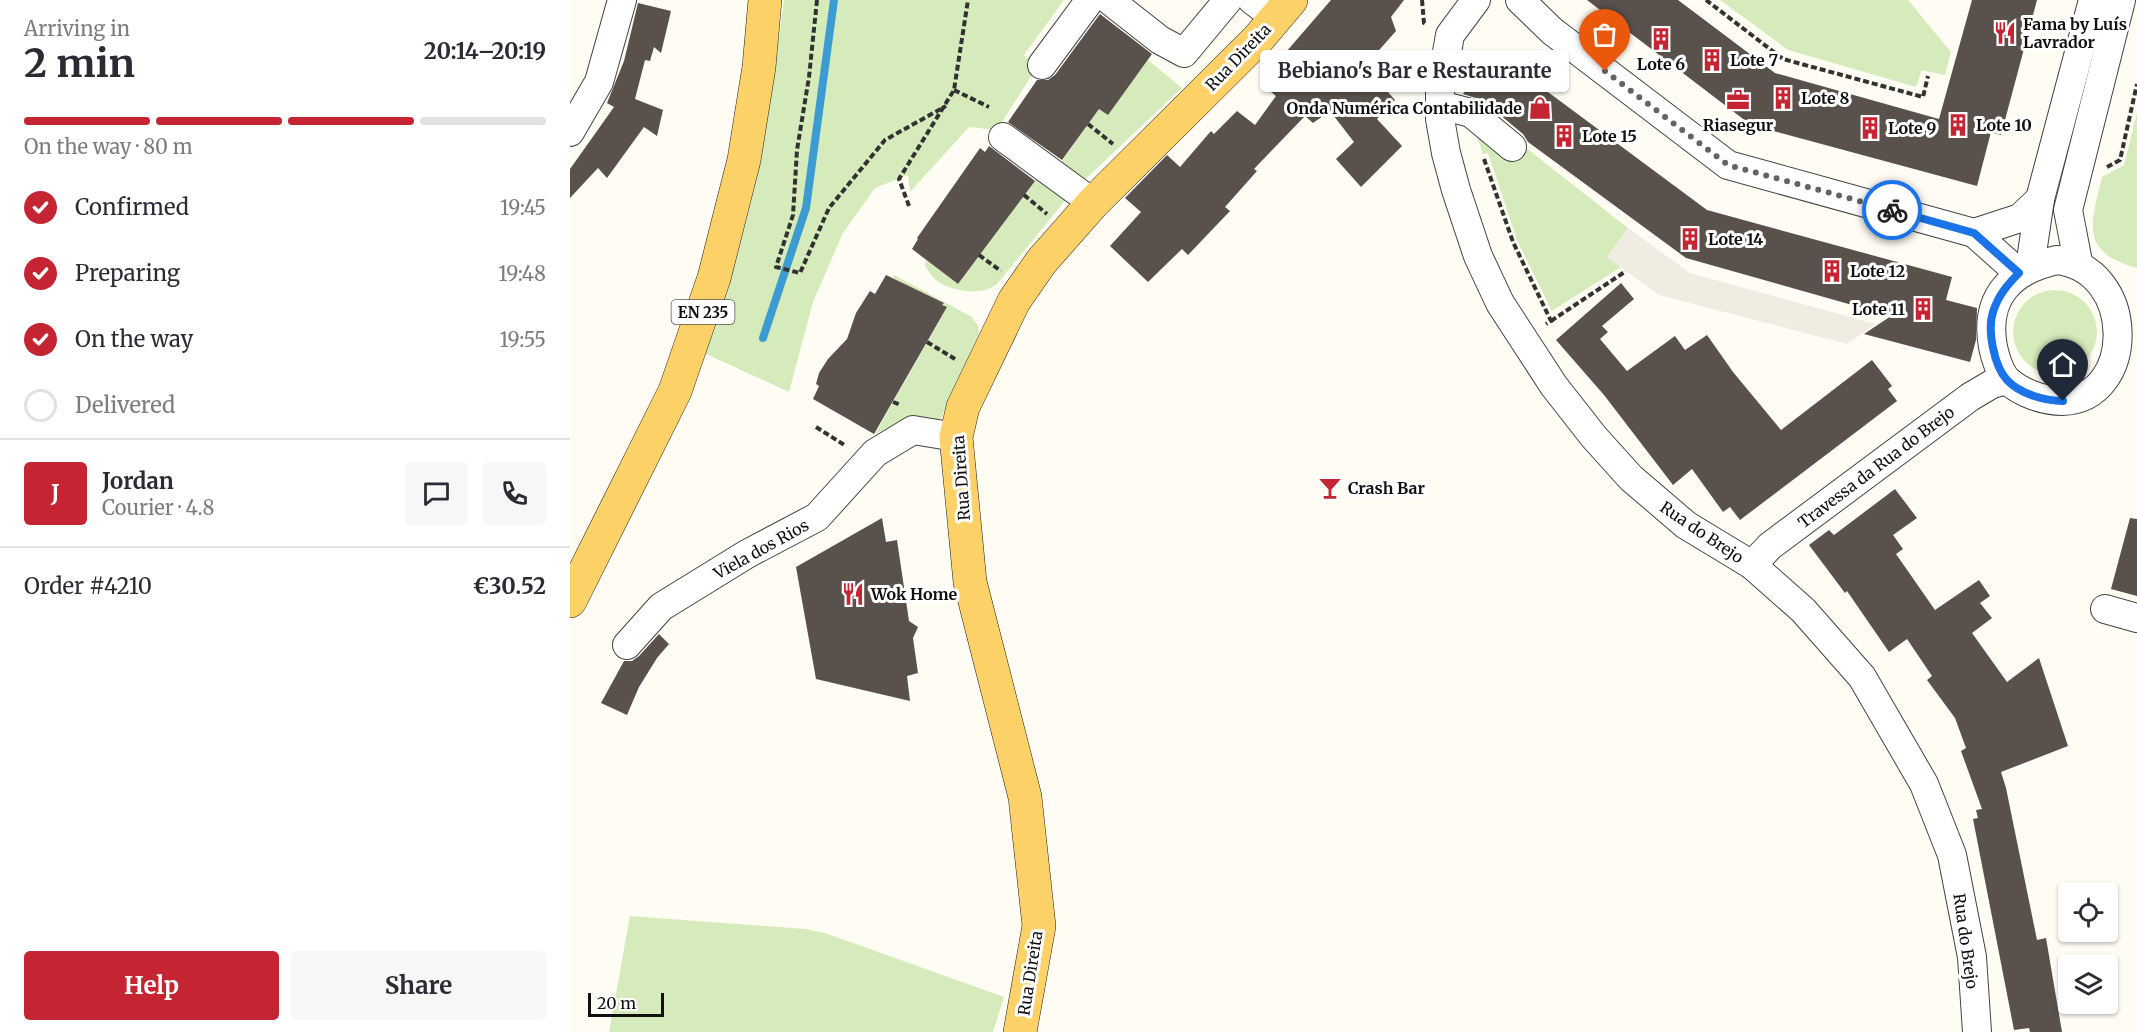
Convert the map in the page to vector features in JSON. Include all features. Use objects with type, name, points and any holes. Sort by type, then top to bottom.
[{"type":"main road","name":"EN 235","points":[[570,601],[675,391],[714,278],[744,160],[759,67],[765,0]]},
{"type":"main road","name":"Rua Direita","points":[[1020,1032],[1039,926],[1026,808],[970,582],[956,437],[963,407],[1014,301],[1041,262],[1093,203],[1258,39],[1273,6]]},
{"type":"street","points":[[570,132],[599,82],[622,0]]},
{"type":"street","points":[[1042,65],[1090,0]]},
{"type":"street","points":[[1109,0],[1160,40],[1184,53],[1228,0]]},
{"type":"street","name":"Rua do Brejo","points":[[1476,0],[1450,34],[1440,92],[1440,105],[1446,153],[1478,256],[1500,303],[1554,386],[1594,437],[1631,478],[1655,501],[1686,525],[1752,565],[1803,610],[1862,677],[1924,784],[1952,855],[1972,957],[1977,1032]]},
{"type":"street","points":[[1520,0],[1552,30],[1728,165],[1974,233],[2024,270]]},
{"type":"street","points":[[2024,270],[2040,199],[2093,0]]},
{"type":"street","points":[[2078,262],[2068,210],[2121,0]]},
{"type":"street","points":[[1440,105],[1470,113],[1512,147]]},
{"type":"street","points":[[1003,137],[1093,203]]},
{"type":"street","points":[[1974,233],[2020,218],[2040,199]]},
{"type":"street","points":[[2057,260],[2078,262],[2100,272],[2116,286],[2133,308],[2128,353],[2118,374],[2099,390],[2075,400],[2051,401],[2030,394],[2006,380],[1995,356],[1990,332],[1992,314],[2002,291],[2024,270],[2057,260]]},
{"type":"street","name":"Travessa da Rua do Brejo","points":[[1752,565],[1770,546],[1970,397],[1992,384],[2006,380]]},
{"type":"street","name":"Viela dos Rios","points":[[627,645],[661,607],[747,554],[817,517],[875,453],[913,430],[956,437]]},
{"type":"street","points":[[2105,609],[2137,618]]},
{"type":"path","points":[[817,0],[809,77],[797,150],[793,215],[776,267],[800,273],[829,208],[864,164],[885,140],[946,106]]},
{"type":"path","points":[[909,206],[899,178],[954,90],[968,0]]},
{"type":"path","points":[[1706,0],[1783,59],[1923,97],[1928,76]]},
{"type":"path","points":[[2098,171],[2120,160],[2137,84]]},
{"type":"path","points":[[954,90],[989,107]]},
{"type":"path","points":[[1474,161],[1484,159],[1513,242],[1551,321]]},
{"type":"path","points":[[1542,327],[1626,271]]},
{"type":"path","points":[[816,427],[850,448]]},
{"type":"green space","points":[[784,0],[1064,0],[1024,55],[1037,67],[997,130],[969,127],[910,192],[908,175],[875,188],[843,233],[813,302],[789,392],[704,353],[753,196],[769,109]]},
{"type":"green space","points":[[1720,0],[1908,0],[1951,52],[1945,75],[1922,70],[1916,87],[1788,50]]},
{"type":"green space","points":[[1148,60],[1182,88],[1078,186],[1055,171],[1099,109],[1108,114]]},
{"type":"green space","points":[[2137,113],[2137,268],[2106,254],[2098,245],[2093,222],[2102,177],[2124,165]]},
{"type":"green space","points":[[1475,131],[1521,144],[1628,228],[1607,257],[1621,267],[1552,311],[1517,240],[1488,153],[1483,154]]},
{"type":"green space","points":[[1045,168],[1073,191],[997,284],[983,290],[967,291],[943,285],[935,279],[925,266],[926,260],[958,284]]},
{"type":"green space","points":[[894,275],[972,317],[978,326],[979,333],[938,425],[905,424],[875,434],[947,308],[893,278]]},
{"type":"green space","points":[[2047,290],[2063,290],[2079,297],[2090,308],[2097,324],[2094,348],[2085,362],[2063,374],[2047,374],[2031,367],[2020,356],[2013,340],[2013,324],[2020,308],[2031,297]]},
{"type":"green space","points":[[630,916],[806,929],[828,934],[1004,997],[993,1032],[609,1032]]},
{"type":"shaded area","points":[[1628,228],[1690,273],[1876,324],[1847,344],[1659,295],[1607,257]]},
{"type":"building","points":[[1331,0],[1404,0],[1391,17],[1396,31],[1365,66],[1395,100],[1377,119],[1402,146],[1361,187],[1336,159],[1354,142],[1330,111],[1313,123],[1305,116],[1254,169],[1257,171],[1225,207],[1230,211],[1188,255],[1182,249],[1148,282],[1110,246],[1141,212],[1125,198],[1167,155],[1180,167],[1211,131],[1214,134],[1237,111],[1255,125],[1276,96],[1262,85],[1269,78],[1266,75]]},
{"type":"building","points":[[1587,0],[1678,0],[1775,73],[1939,119],[1972,0],[2037,0],[2001,135],[1991,132],[1977,186],[1751,125]]},
{"type":"building","points":[[638,3],[671,11],[661,53],[654,47],[650,61],[645,60],[635,99],[663,110],[657,136],[644,127],[607,178],[598,168],[570,198],[570,169],[614,107],[607,103],[624,61]]},
{"type":"building","points":[[1100,14],[1152,54],[1108,115],[1099,109],[1062,160],[1008,122],[1037,80],[1048,80],[1055,75]]},
{"type":"building","points":[[1494,52],[1707,210],[1952,277],[1946,300],[1977,308],[1976,340],[1970,362],[1864,334],[1891,316],[1686,258],[1528,142],[1523,134],[1482,100],[1463,94]]},
{"type":"building","points":[[989,146],[1035,181],[958,284],[912,249],[917,238],[980,148],[985,152]]},
{"type":"building","points":[[886,275],[944,303],[942,305],[947,307],[874,434],[813,399],[819,386],[816,384],[819,373],[828,359],[847,339],[856,313],[870,291],[875,294]]},
{"type":"building","points":[[1621,283],[1634,299],[1602,326],[1608,332],[1600,339],[1627,371],[1675,336],[1685,350],[1707,335],[1733,372],[1781,430],[1872,360],[1892,386],[1888,389],[1897,401],[1740,520],[1730,507],[1723,512],[1692,469],[1673,485],[1604,395],[1556,340]]},
{"type":"building","points":[[1895,489],[1917,518],[1893,535],[1903,549],[1896,554],[1935,610],[1979,580],[1990,596],[1980,603],[1992,618],[1972,633],[2007,682],[2039,658],[2068,746],[2001,772],[2037,940],[2046,938],[2062,1032],[2030,1032],[2029,1028],[2014,1030],[1973,819],[1978,818],[1976,810],[1982,809],[1961,751],[1966,748],[1955,718],[1927,680],[1932,676],[1907,639],[1889,652],[1847,591],[1845,593],[1809,545],[1829,530],[1834,535]]},
{"type":"building","name":"Wok Home","points":[[882,518],[886,542],[897,540],[909,621],[918,627],[913,638],[918,673],[907,676],[910,701],[816,679],[796,567]]},
{"type":"building","points":[[2130,518],[2137,519],[2137,596],[2111,589]]},
{"type":"building","points":[[659,634],[669,644],[657,658],[639,687],[627,715],[601,703],[624,661],[632,661],[639,656]]},
{"type":"waterway","points":[[763,338],[806,208],[834,0]]},
{"type":"way so far","points":[[1605,71],[1728,165],[1892,210]]},
{"type":"place","name":"Fama by Luís Lavrador","points":[[2005,33]]},
{"type":"place","name":"Lote 6","points":[[1661,39]]},
{"type":"place","name":"Lote 7","points":[[1712,60]]},
{"type":"place","name":"Bebiano's Bar e Restaurante","points":[[1605,71]]},
{"type":"place","name":"Lote 8","points":[[1783,98]]},
{"type":"place","name":"Riasegur","points":[[1738,100]]},
{"type":"place","name":"Onda Numérica Contabilidade","points":[[1540,108]]},
{"type":"place","name":"Lote 10","points":[[1958,125]]},
{"type":"place","name":"Lote 9","points":[[1870,128]]},
{"type":"place","name":"Lote 15","points":[[1564,136]]},
{"type":"place","name":"Lote 14","points":[[1690,239]]},
{"type":"place","name":"Lote 12","points":[[1832,271]]},
{"type":"place","name":"Lote 11","points":[[1923,309]]},
{"type":"place","name":"Crash Bar","points":[[1330,488]]},
{"type":"place","name":"Wok Home","points":[[853,594]]},
{"type":"route","points":[[1892,210],[1974,233],[2019,273],[2002,291],[1992,314],[1990,332],[1995,356],[2006,380],[2030,394],[2051,401],[2063,401]]}]
